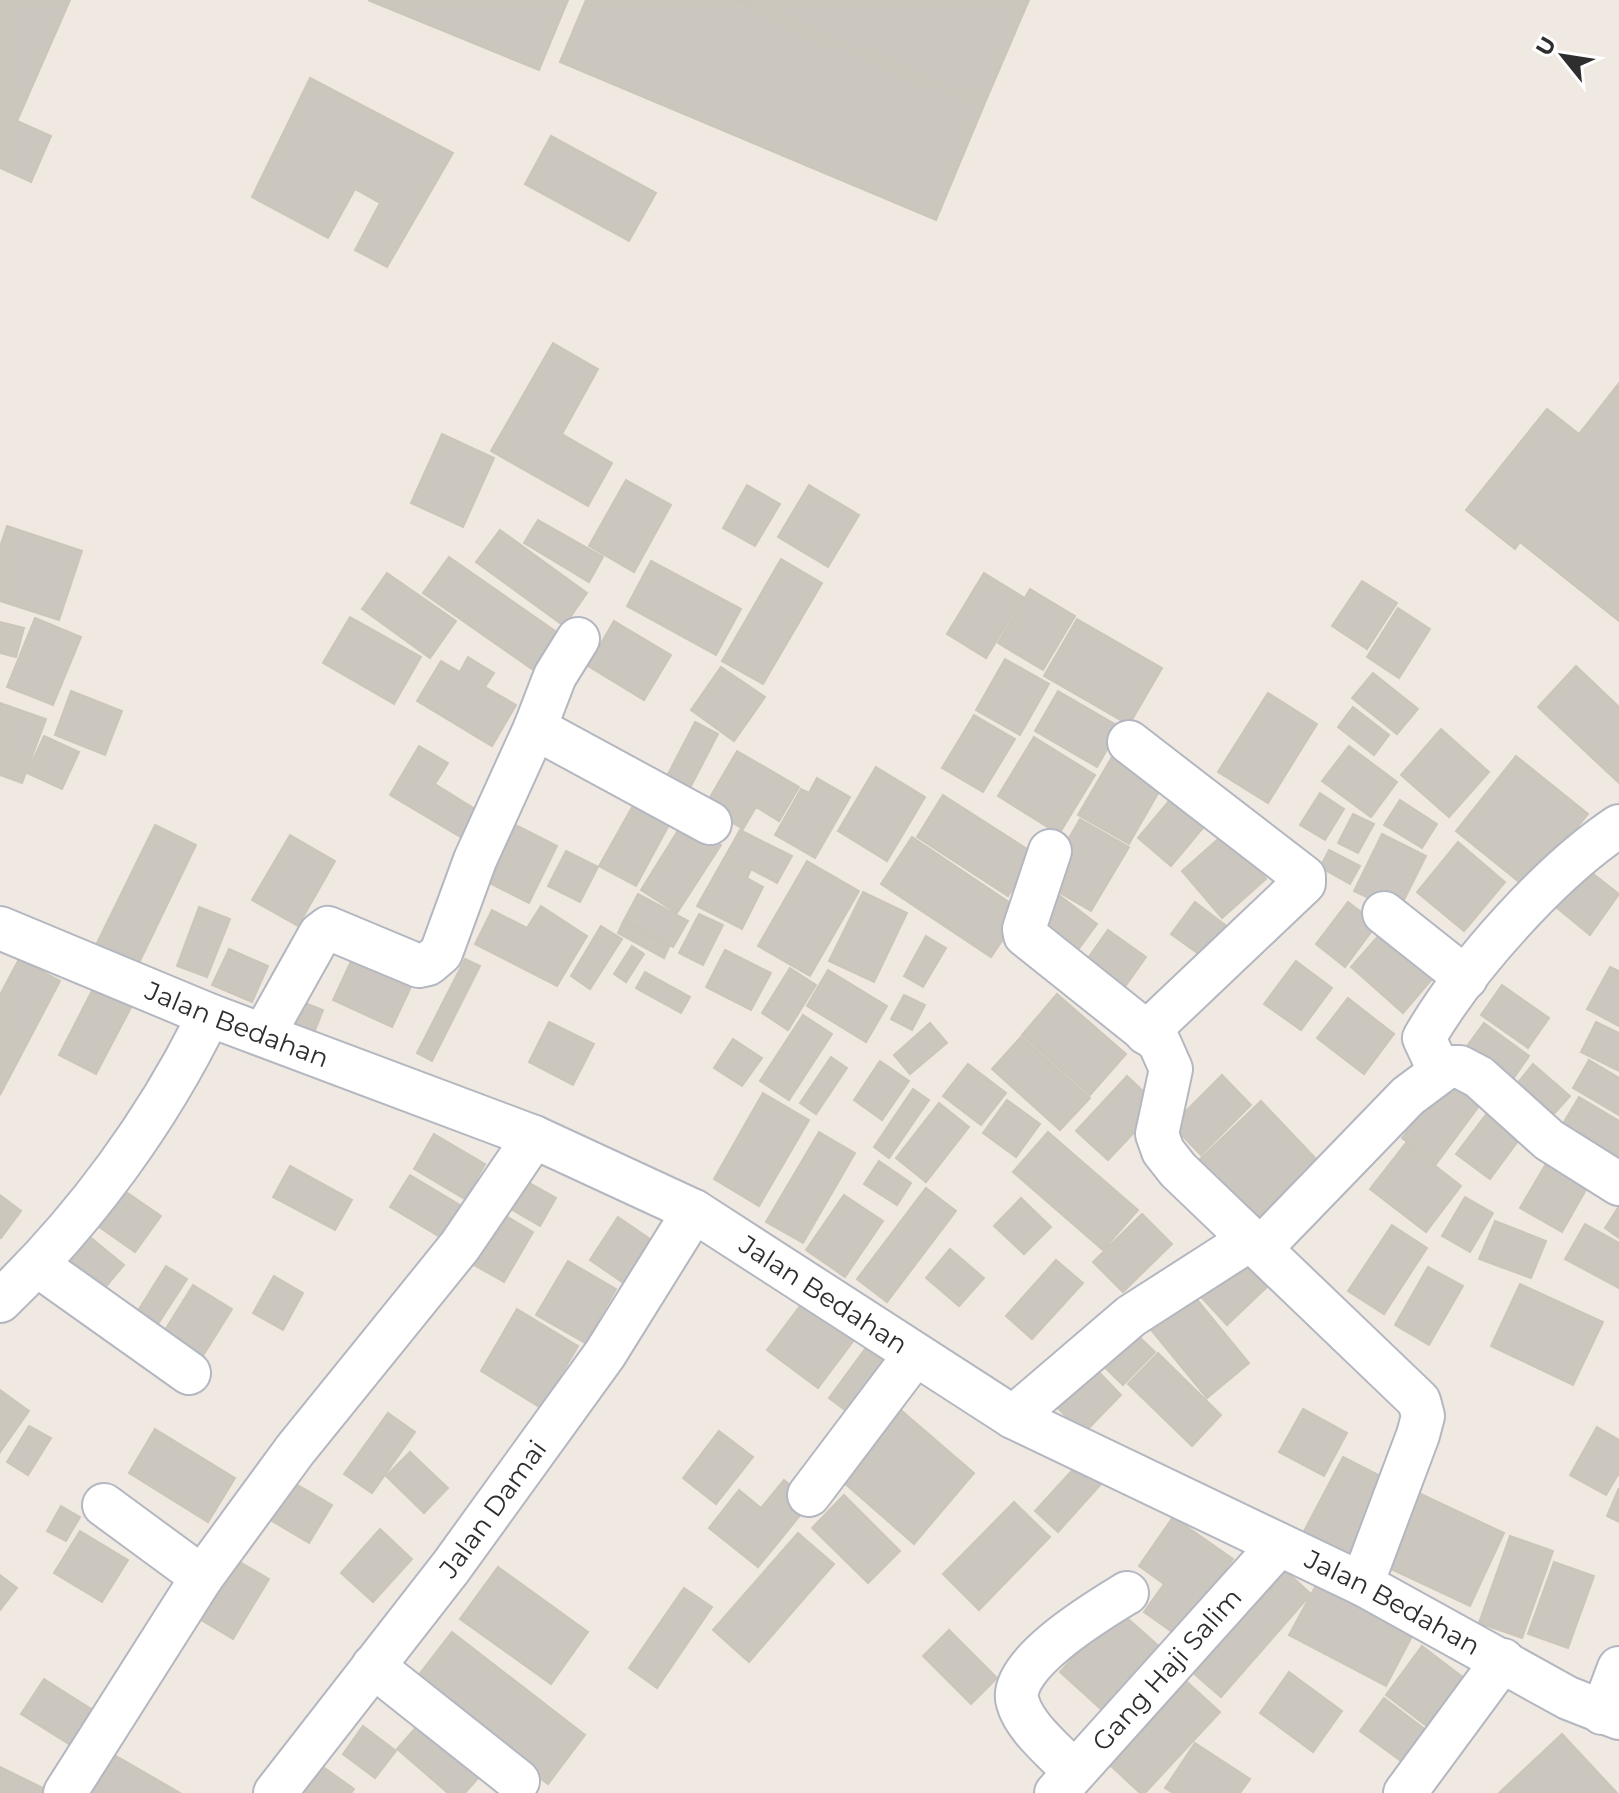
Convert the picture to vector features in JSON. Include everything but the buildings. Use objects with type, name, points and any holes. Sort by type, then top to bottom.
[{"type":"street","points":[[264,1034],[320,934],[328,928],[419,966],[435,960],[441,953],[475,860],[535,728],[550,686],[578,639]]},
{"type":"street","points":[[535,728],[710,823]]},
{"type":"street","points":[[1129,742],[1304,877],[1304,883],[1277,911],[1146,1033]]},
{"type":"street","points":[[1439,1070],[1424,1038],[1466,978],[1531,902],[1619,826]]},
{"type":"street","points":[[1050,851],[1024,929],[1025,935],[1159,1042],[1171,1069],[1157,1134],[1163,1151],[1178,1170],[1419,1401],[1423,1416],[1418,1435],[1362,1584]]},
{"type":"street","points":[[1384,913],[1466,978]]},
{"type":"street","name":"Jalan Bedahan","points":[[0,928],[209,1015],[534,1137],[694,1211],[763,1253],[914,1356],[1013,1417],[1362,1584],[1610,1716]]},
{"type":"street","points":[[0,1301],[37,1265],[152,1119],[182,1072],[209,1015]]},
{"type":"street","points":[[1013,1417],[1131,1316],[1256,1244],[1408,1096],[1439,1070],[1460,1067],[1479,1077],[1549,1140],[1619,1184]]},
{"type":"street","points":[[65,1793],[202,1577],[295,1450],[460,1246],[534,1137]]},
{"type":"street","name":"Jalan Damai","points":[[275,1793],[451,1567],[605,1354],[694,1211]]},
{"type":"street","points":[[37,1265],[189,1373]]},
{"type":"street","points":[[809,1495],[914,1356]]},
{"type":"street","points":[[104,1505],[202,1577]]},
{"type":"street","name":"Gang Haji Salim","points":[[1065,1782],[1278,1546]]},
{"type":"street","points":[[1065,1782],[1018,1704],[1016,1690],[1024,1673],[1074,1626],[1127,1593]]},
{"type":"street","points":[[1405,1793],[1503,1660]]},
{"type":"street","points":[[373,1666],[518,1781]]},
{"type":"street","points":[[1610,1716],[1619,1668]]}]
